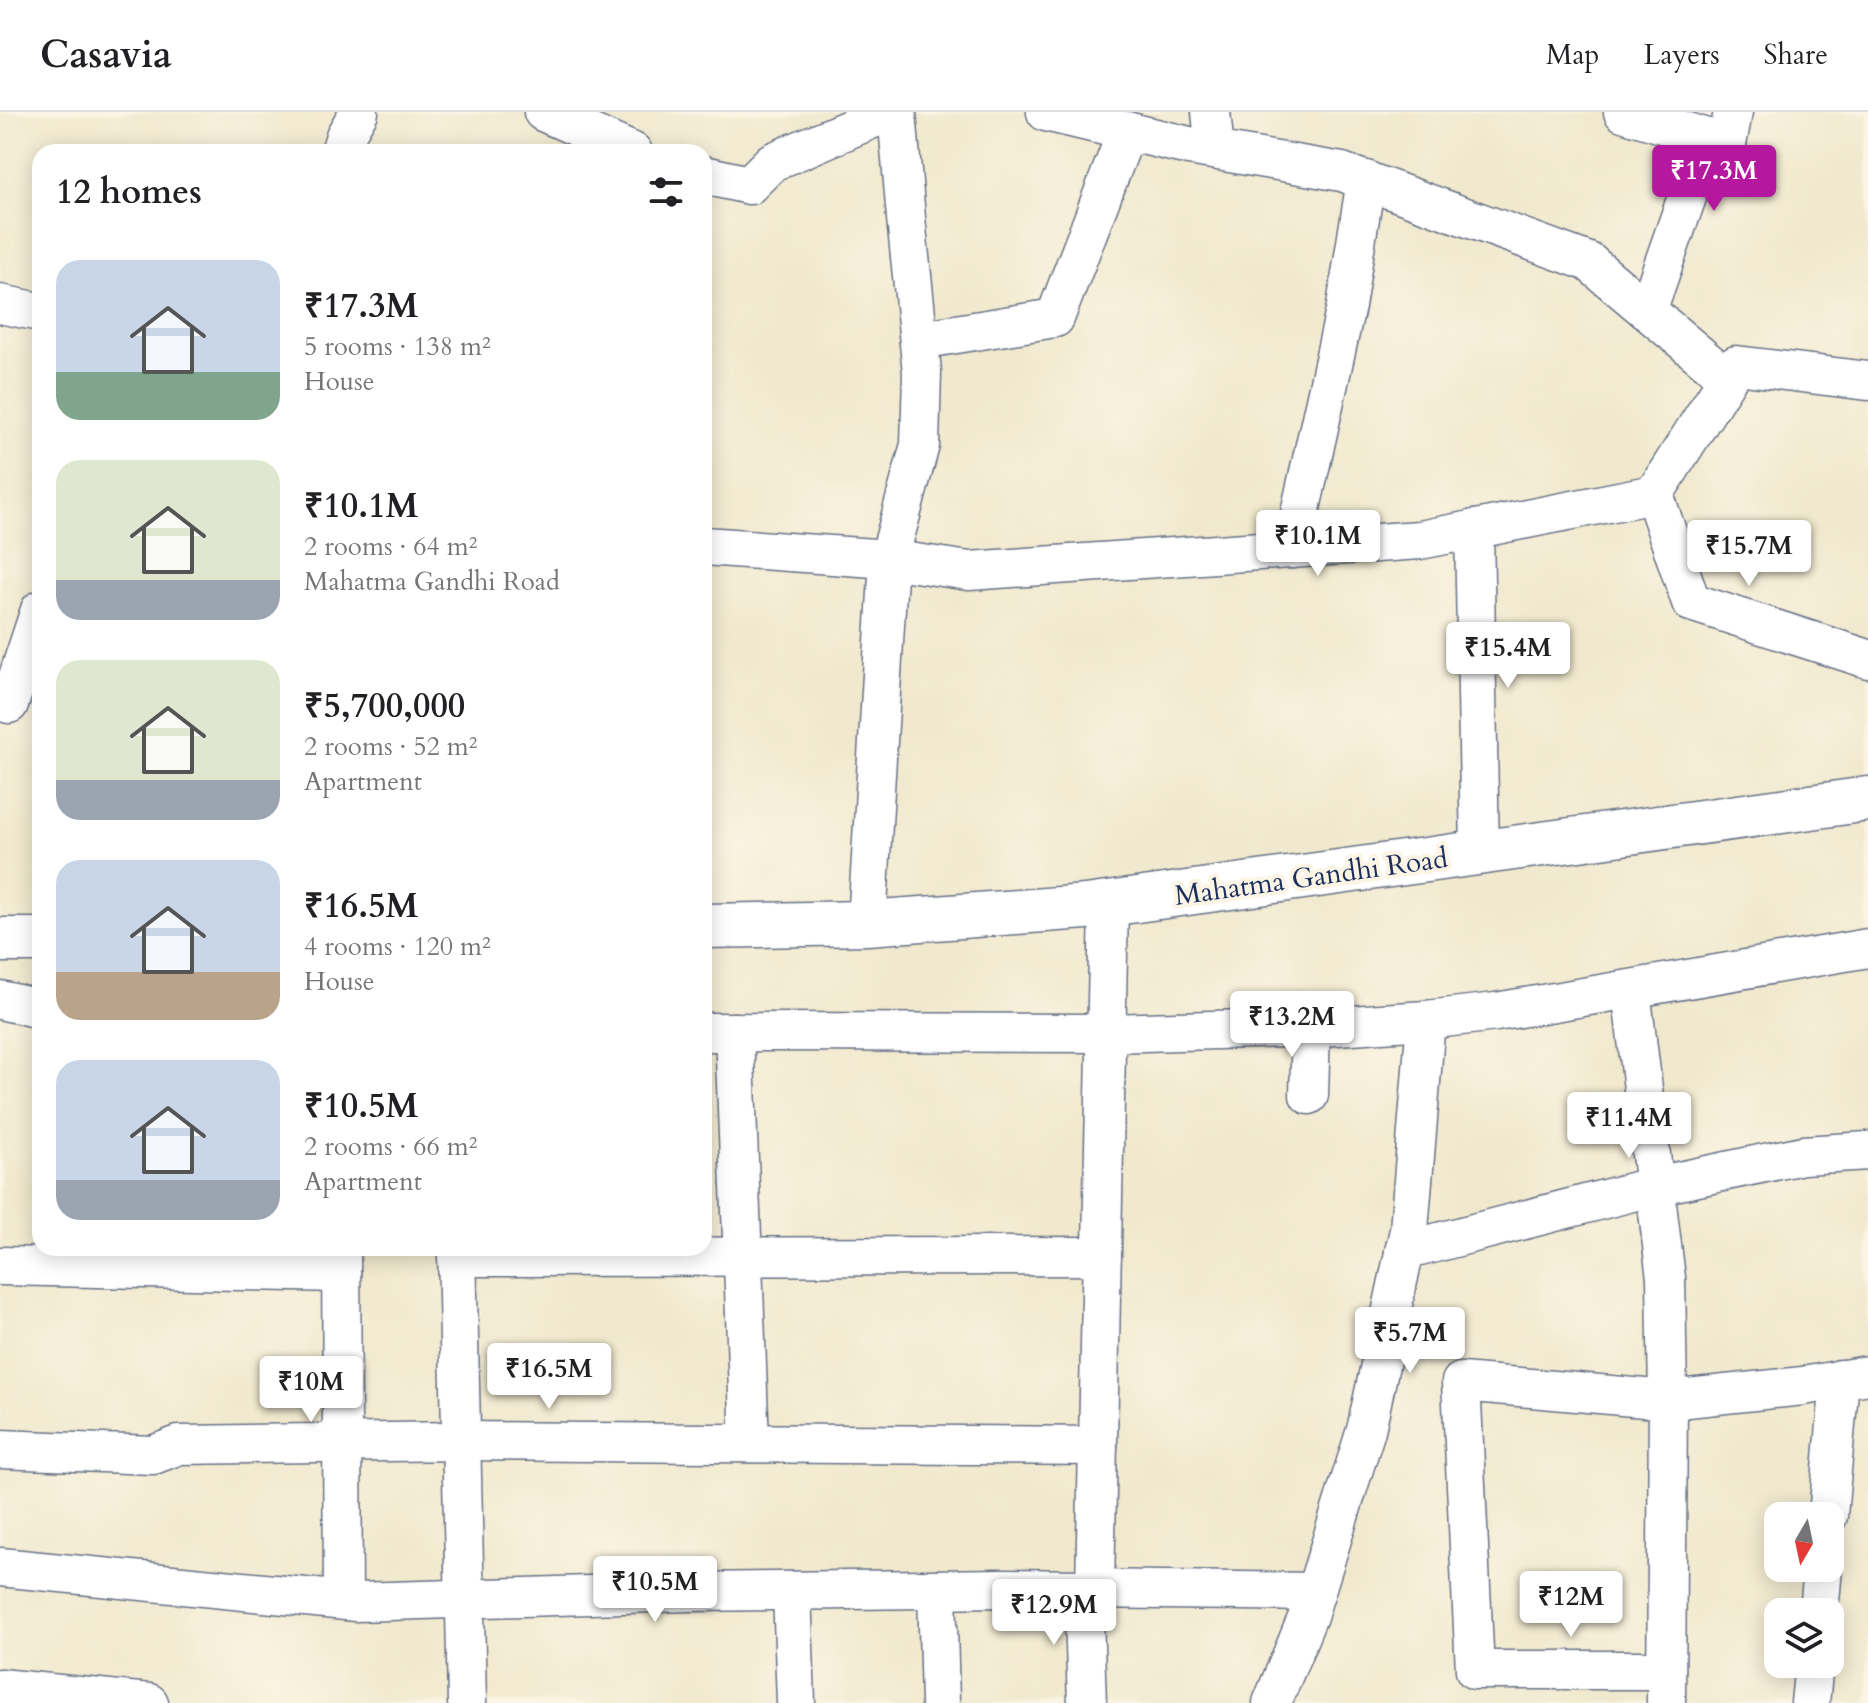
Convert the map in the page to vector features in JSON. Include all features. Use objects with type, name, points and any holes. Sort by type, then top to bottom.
[{"type":"street","points":[[342,144],[359,112]]},
{"type":"street","points":[[543,112],[615,144]]},
{"type":"street","points":[[712,177],[749,185],[772,162],[889,112]]},
{"type":"street","points":[[867,923],[889,559],[920,445],[922,372],[897,112]]},
{"type":"street","points":[[1046,112],[1215,150],[1342,172],[1589,262],[1727,378]]},
{"type":"street","points":[[1211,112],[1215,150]]},
{"type":"street","points":[[1623,112],[1730,128]]},
{"type":"street","points":[[1647,311],[1701,157],[1730,128]]},
{"type":"street","points":[[919,340],[1055,318],[1127,131]]},
{"type":"street","points":[[1292,549],[1346,306],[1366,180]]},
{"type":"street","points":[[0,304],[32,310]]},
{"type":"street","points":[[712,547],[889,559],[969,571],[1420,540],[1654,494],[1736,365],[1868,381]]},
{"type":"street","points":[[1654,494],[1691,602],[1868,659]]},
{"type":"street","points":[[1474,529],[1480,853]]},
{"type":"street","points":[[9,704],[32,634]]},
{"type":"street","name":"Mahatma Gandhi Road","points":[[712,926],[867,923],[1109,904],[1868,799]]},
{"type":"street","points":[[1087,1703],[1089,1589],[1098,1446],[1109,904]]},
{"type":"street","points":[[0,940],[32,940]]},
{"type":"street","points":[[750,1443],[742,1257],[719,1032],[1107,1033],[1426,1020],[1496,1012],[1868,948]]},
{"type":"street","points":[[1631,990],[1666,1278],[1668,1400],[1666,1686],[1475,1670],[1461,1382],[1668,1400],[1803,1386],[1854,1377],[1831,1502]]},
{"type":"street","points":[[0,1000],[32,1007]]},
{"type":"street","points":[[1272,1703],[1308,1616],[1366,1430],[1409,1230],[1426,1020]]},
{"type":"street","points":[[1309,1095],[1311,1027]]},
{"type":"street","points":[[1404,1251],[1655,1186],[1803,1155],[1868,1151]]},
{"type":"street","points":[[457,1256],[467,1703]]},
{"type":"street","points":[[685,1256],[1102,1256]]},
{"type":"street","points":[[0,1266],[341,1260],[343,1600]]},
{"type":"street","points":[[0,1449],[153,1455],[179,1445],[461,1441],[1098,1446]]},
{"type":"street","points":[[0,1567],[356,1602],[937,1589],[1315,1592]]},
{"type":"street","points":[[937,1589],[940,1703]]},
{"type":"street","points":[[792,1591],[796,1703]]},
{"type":"street","points":[[1810,1703],[1813,1678]]},
{"type":"street","points":[[0,1688],[149,1703]]}]
